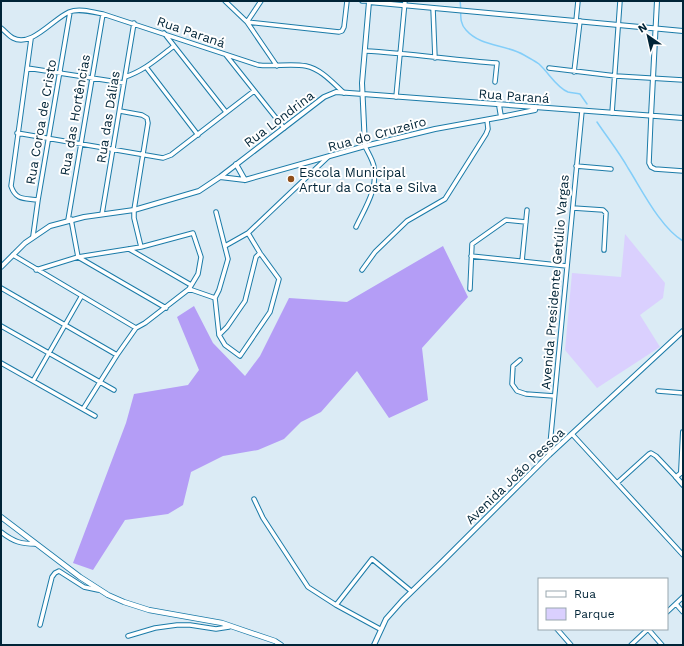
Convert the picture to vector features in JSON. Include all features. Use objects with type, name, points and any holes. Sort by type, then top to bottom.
[{"type":"main road","points":[[1,517],[98,590],[124,602],[149,610],[222,624],[267,638],[281,645]]},
{"type":"street","points":[[225,1],[247,22],[276,66]]},
{"type":"street","points":[[247,22],[261,1]]},
{"type":"street","points":[[247,22],[339,32],[342,31],[344,27],[347,1]]},
{"type":"street","points":[[362,1],[405,3],[433,8],[683,31]]},
{"type":"street","points":[[356,227],[372,193],[375,178],[374,165],[365,146],[362,95],[364,51],[369,1]]},
{"type":"street","points":[[574,72],[578,1]]},
{"type":"street","points":[[612,113],[616,76],[620,1]]},
{"type":"street","points":[[657,1],[649,162],[650,167],[655,169],[683,171]]},
{"type":"street","points":[[396,97],[405,3]]},
{"type":"street","points":[[433,8],[435,58]]},
{"type":"street","name":"Rua Paraná","points":[[70,12],[89,11],[103,14],[258,65],[305,66],[322,73],[344,93]]},
{"type":"street","points":[[1,28],[13,38],[21,41],[31,39],[70,12]]},
{"type":"street","name":"Rua Coroa de Cristo","points":[[33,236],[70,12]]},
{"type":"street","name":"Rua das Hortências","points":[[70,220],[103,14]]},
{"type":"street","name":"Rua das Dálias","points":[[102,214],[134,23]]},
{"type":"street","points":[[164,33],[226,112]]},
{"type":"street","points":[[31,39],[11,186],[13,193],[18,197],[38,200]]},
{"type":"street","points":[[125,77],[146,67],[174,46]]},
{"type":"street","points":[[364,51],[400,53],[435,58],[497,63],[495,82]]},
{"type":"street","points":[[226,54],[284,128]]},
{"type":"street","points":[[146,67],[198,135]]},
{"type":"street","points":[[27,68],[124,83]]},
{"type":"street","points":[[549,68],[616,76],[683,80]]},
{"type":"street","points":[[18,133],[163,158],[171,155],[254,91]]},
{"type":"street","name":"Rua Paraná","points":[[336,92],[540,109],[683,118]]},
{"type":"street","name":"Rua Londrina","points":[[134,210],[199,191],[220,177],[324,97],[336,92]]},
{"type":"street","points":[[499,105],[501,117]]},
{"type":"street","name":"Rua do Cruzeiro","points":[[220,177],[245,180],[328,158],[365,146],[435,129],[540,109]]},
{"type":"street","points":[[120,111],[142,115],[146,118],[148,123],[134,210],[134,218],[141,247]]},
{"type":"street","name":"Avenida Presidente Getúlio Vargas","points":[[549,455],[582,111]]},
{"type":"street","points":[[362,270],[375,252],[407,221],[445,199],[486,134],[488,129],[487,120]]},
{"type":"street","points":[[225,246],[248,234],[328,158]]},
{"type":"street","points":[[236,164],[245,180]]},
{"type":"street","points":[[576,166],[611,169]]},
{"type":"street","points":[[573,208],[603,210],[606,213],[604,250]]},
{"type":"street","points":[[2,266],[33,236],[50,226],[70,220],[134,210]]},
{"type":"street","points":[[522,261],[527,210]]},
{"type":"street","points":[[216,212],[228,259],[219,290],[215,298],[219,335],[224,345],[240,356],[270,312],[279,279],[248,234]]},
{"type":"street","points":[[70,220],[78,257],[166,308]]},
{"type":"street","points":[[470,289],[472,244],[506,220],[526,222]]},
{"type":"street","points":[[36,270],[78,257],[141,247],[193,233],[201,257],[198,274],[189,290],[166,308],[136,328],[117,354],[83,410]]},
{"type":"street","points":[[129,249],[192,285]]},
{"type":"street","points":[[219,335],[227,327],[244,301],[256,257],[260,253]]},
{"type":"street","points":[[13,255],[136,328]]},
{"type":"street","points":[[471,256],[567,266]]},
{"type":"street","points":[[1,288],[117,354]]},
{"type":"street","points":[[189,290],[215,298]]},
{"type":"street","points":[[33,381],[82,297]]},
{"type":"street","points":[[1,326],[114,390]]},
{"type":"street","name":"Avenida João Pessoa","points":[[374,645],[380,629],[394,609],[411,591],[549,455],[683,331]]},
{"type":"street","points":[[520,360],[513,366],[512,384],[517,391],[526,394],[554,396]]},
{"type":"street","points":[[1,363],[94,416]]},
{"type":"street","points":[[658,391],[683,393]]},
{"type":"street","points":[[676,477],[682,473],[683,432]]},
{"type":"street","points":[[572,434],[683,555]]},
{"type":"street","points":[[617,483],[649,454],[654,454],[683,485]]},
{"type":"street","points":[[254,499],[263,518],[308,587],[336,605],[380,629]]},
{"type":"street","points":[[1,532],[9,539],[20,544],[36,544]]},
{"type":"street","points":[[336,605],[372,559],[411,591]]},
{"type":"street","points":[[40,625],[52,577],[55,573],[59,571],[84,587],[98,590]]},
{"type":"street","points":[[668,611],[683,597]]},
{"type":"street","points":[[676,604],[683,612]]},
{"type":"street","points":[[128,636],[155,628],[177,625],[190,625],[216,629],[229,627]]},
{"type":"street","points":[[558,630],[571,645]]},
{"type":"street","points":[[631,645],[647,630]]},
{"type":"street","points":[[649,630],[662,645]]},
{"type":"green space","points":[[625,234],[665,283],[663,298],[640,315],[660,347],[597,388],[565,350],[572,273],[621,277]]},
{"type":"shaded area","points":[[443,246],[468,297],[422,348],[428,400],[389,418],[357,371],[321,412],[301,422],[284,439],[258,450],[223,456],[191,472],[183,505],[168,514],[125,520],[93,570],[73,563],[126,423],[134,394],[188,385],[199,370],[177,317],[194,306],[213,343],[245,376],[260,356],[289,298],[347,302]]},
{"type":"waterway","points":[[460,1],[462,24],[472,36],[479,40],[517,51],[524,55],[539,64],[564,90],[580,94],[587,104]]},
{"type":"waterway","points":[[597,122],[621,156],[659,218],[675,235],[683,241]]},
{"type":"place","name":"Escola Municipal Artur da Costa e Silva","points":[[291,179]]}]
